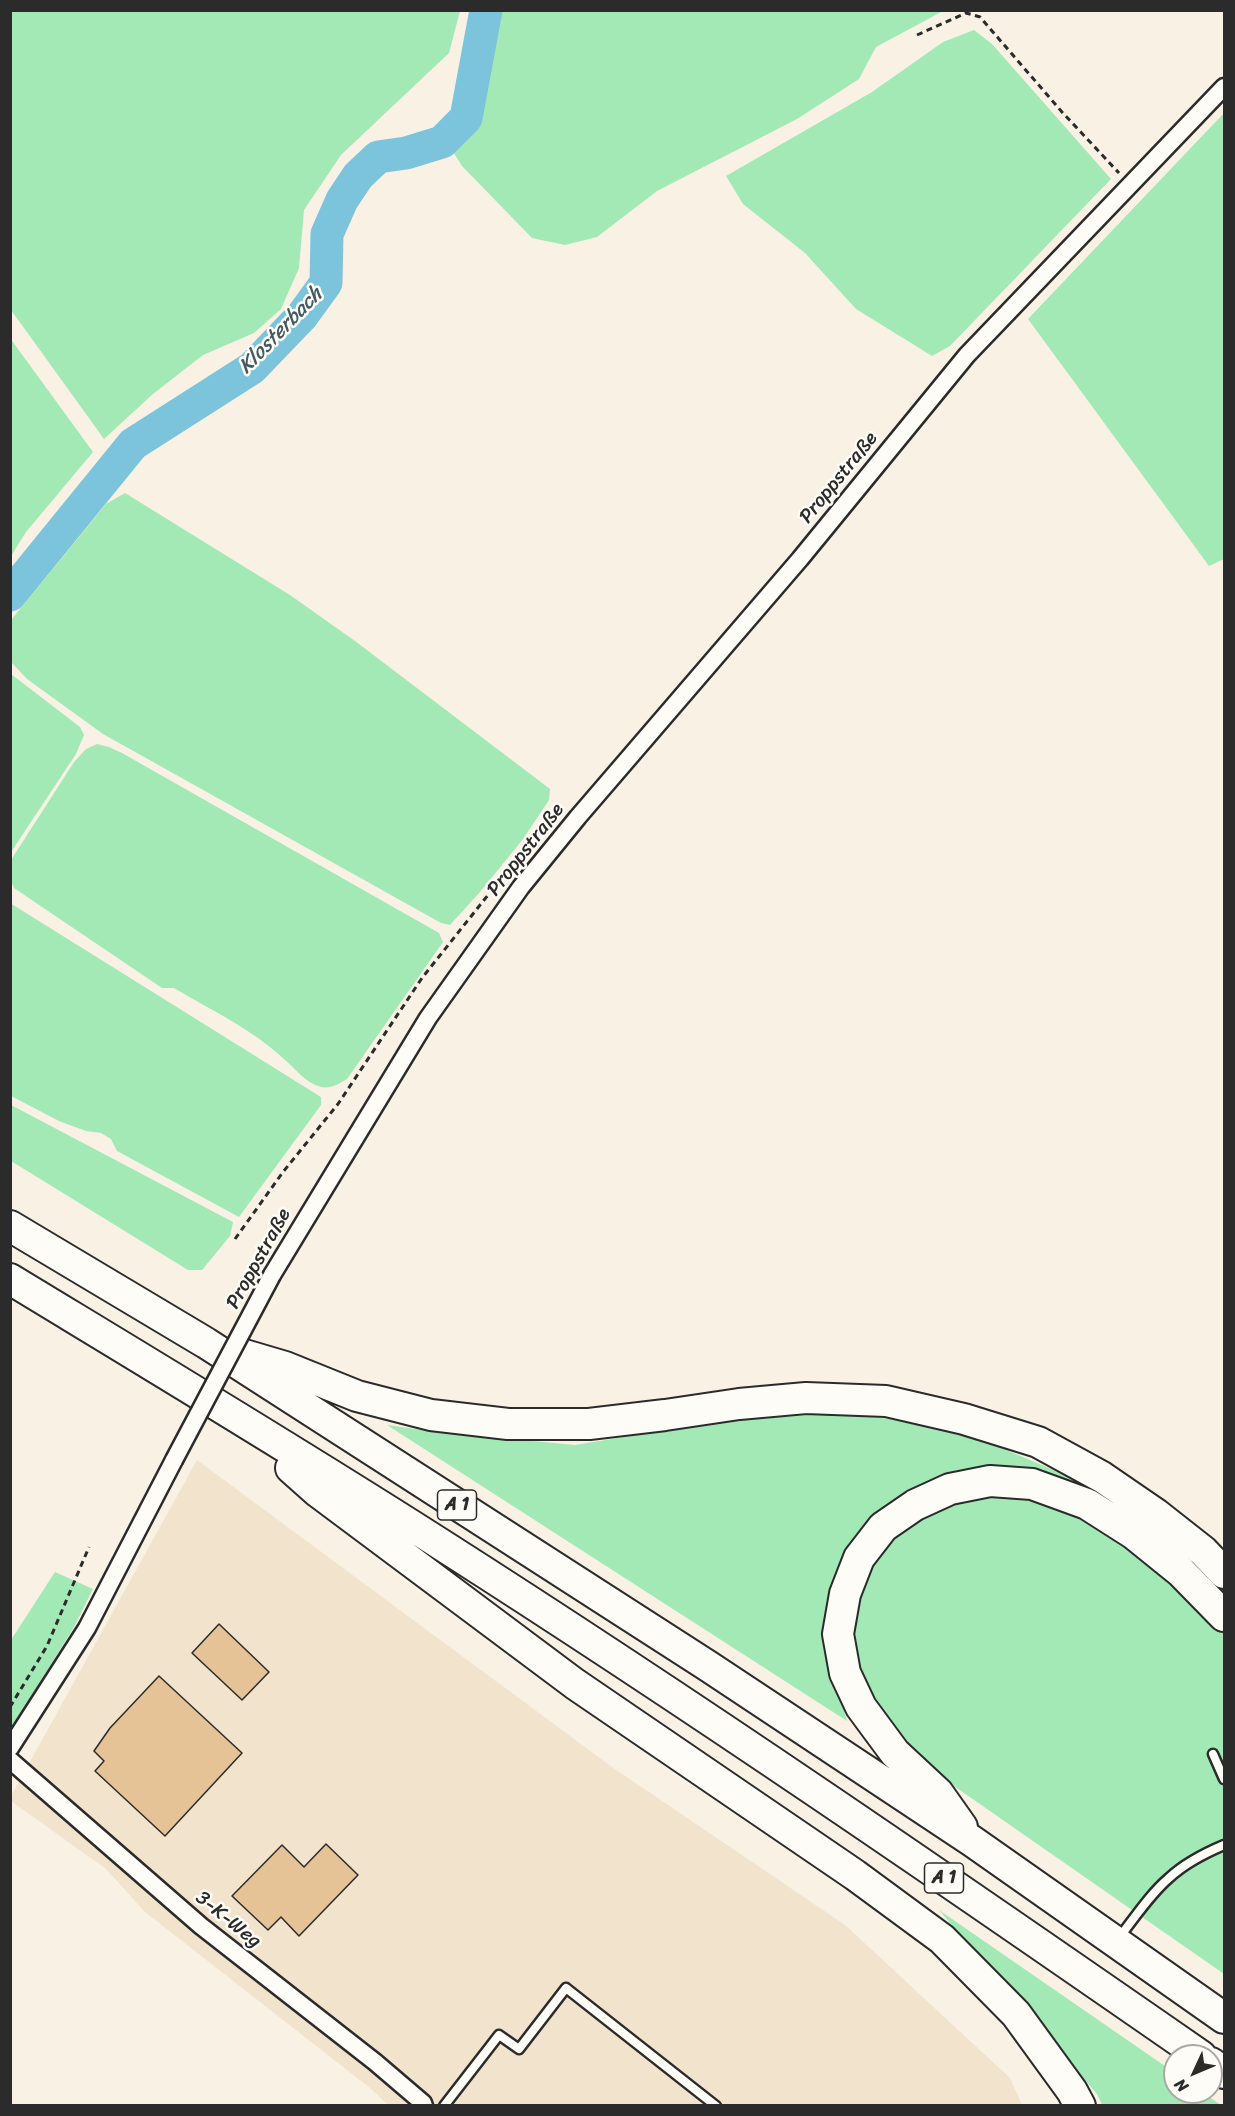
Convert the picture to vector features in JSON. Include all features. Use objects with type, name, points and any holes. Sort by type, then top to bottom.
[{"type":"highway","name":"A 1","points":[[10,1226],[206,1343],[708,1666],[972,1841],[1224,2018]]},
{"type":"highway","name":"A 1","points":[[10,1279],[224,1408],[442,1545],[686,1704],[1184,2044]]},
{"type":"highway","points":[[206,1343],[285,1367],[357,1396],[431,1415],[508,1424],[588,1424],[739,1404],[806,1398],[886,1401],[964,1419],[1038,1442],[1102,1477],[1165,1521],[1203,1551],[1224,1573]]},
{"type":"highway","points":[[224,1408],[318,1492],[575,1684],[855,1875],[942,1939],[1016,2014],[1072,2091],[1080,2106]]},
{"type":"highway","points":[[972,1841],[938,1793],[895,1753],[861,1707],[845,1673],[838,1634],[845,1594],[859,1558],[883,1527],[915,1505],[950,1489],[990,1481],[1032,1485],[1087,1504],[1134,1534],[1181,1572],[1224,1616]]},
{"type":"street","name":"Proppstraße","points":[[10,1748],[87,1628],[272,1275],[428,1018],[522,887],[585,809],[800,559],[967,355],[1224,87]]},
{"type":"street","name":"3-K-Weg","points":[[10,1760],[201,1926],[375,2062],[424,2106]]},
{"type":"lane","points":[[1213,1754],[1224,1779]]},
{"type":"lane","points":[[1116,1942],[1169,1878],[1209,1851],[1224,1845]]},
{"type":"lane","points":[[444,2106],[499,2035],[519,2049],[567,1988],[716,2106]]},
{"type":"path","points":[[917,35],[966,13],[980,17],[1062,112],[1130,185]]},
{"type":"path","points":[[234,1239],[338,1104],[422,978],[523,851],[552,819]]},
{"type":"path","points":[[10,1707],[47,1646],[89,1547]]},
{"type":"shaded area","points":[[197,1460],[612,1767],[845,1925],[1010,2078],[1022,2105],[388,2105],[370,2088],[145,1912],[106,1869],[11,1801],[11,1796]]},
{"type":"green space","points":[[501,10],[943,11],[876,47],[859,79],[797,119],[657,191],[597,237],[565,245],[532,238],[462,166],[452,150],[484,106]]},
{"type":"green space","points":[[10,11],[460,11],[449,53],[341,155],[304,210],[299,268],[281,309],[254,333],[203,355],[153,394],[104,439],[11,310]]},
{"type":"green space","points":[[974,30],[992,44],[1111,179],[950,346],[932,356],[856,309],[805,253],[743,204],[726,176],[872,92],[943,42]]},
{"type":"green space","points":[[1224,113],[1224,559],[1209,566],[1028,319]]},
{"type":"green space","points":[[10,338],[93,452],[26,532],[11,556]]},
{"type":"green space","points":[[125,493],[290,595],[355,641],[550,789],[549,800],[523,839],[450,925],[441,923],[103,734],[27,679],[11,662],[11,620],[106,504]]},
{"type":"green space","points":[[11,674],[80,727],[84,735],[76,754],[11,852]]},
{"type":"green space","points":[[97,744],[122,753],[439,933],[443,942],[347,1079],[328,1087],[315,1085],[272,1048],[245,1029],[174,988],[162,988],[14,888],[11,881],[11,860],[74,762],[86,749]]},
{"type":"green space","points":[[10,903],[321,1097],[321,1105],[239,1217],[117,1151],[111,1139],[101,1133],[86,1131],[59,1121],[11,1096]]},
{"type":"green space","points":[[11,1105],[233,1222],[230,1236],[202,1270],[188,1270],[11,1161]]},
{"type":"green space","points":[[839,1413],[950,1426],[1084,1483],[1077,1494],[1025,1475],[881,1513],[836,1574],[825,1643],[847,1721],[387,1425],[575,1445],[721,1421]]},
{"type":"green space","points":[[1021,1494],[1099,1524],[1171,1580],[1224,1632],[1224,1974],[954,1786],[904,1745],[872,1708],[852,1653],[856,1590],[896,1530],[944,1504]]},
{"type":"green space","points":[[55,1572],[93,1589],[74,1627],[11,1729],[11,1640]]},
{"type":"green space","points":[[939,1910],[1163,2065],[1163,2104],[1221,2105],[1102,2105],[1097,2094]]},
{"type":"building","points":[[219,1624],[269,1672],[242,1700],[192,1653]]},
{"type":"building","points":[[159,1676],[242,1753],[165,1836],[95,1771],[104,1761],[94,1751],[110,1728]]},
{"type":"building","points":[[326,1844],[358,1875],[299,1936],[281,1917],[268,1930],[232,1896],[282,1845],[304,1867]]},
{"type":"waterway","name":"Klosterbach","points":[[10,595],[133,444],[252,368],[302,316],[326,283],[327,234],[342,200],[358,176],[378,157],[406,153],[442,142],[466,118],[486,10]]}]
